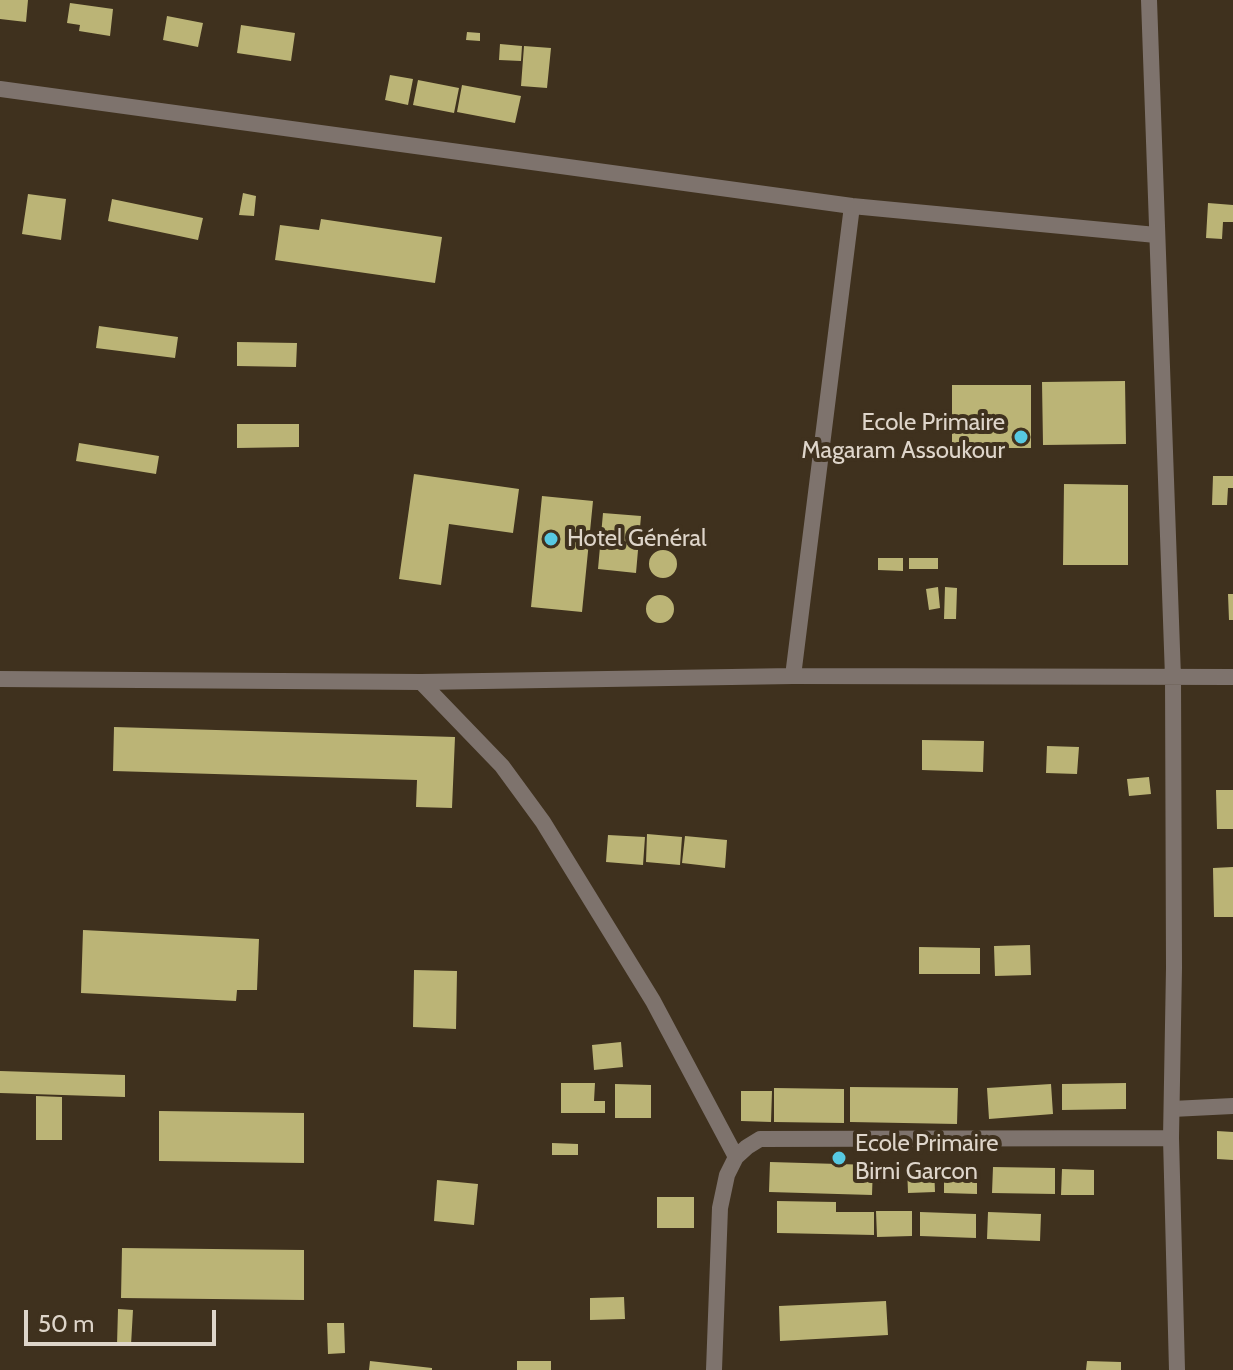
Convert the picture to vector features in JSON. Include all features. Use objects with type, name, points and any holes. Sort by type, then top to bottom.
[{"type":"street","points":[[1149,0],[1173,677],[1171,1138],[1177,1370]]},
{"type":"street","points":[[0,89],[852,206],[1156,235]]},
{"type":"street","points":[[793,676],[852,206]]},
{"type":"street","points":[[0,679],[421,682],[793,676],[1233,677]]},
{"type":"street","points":[[421,682],[502,766],[543,822],[653,1001],[736,1157]]},
{"type":"street","points":[[1172,1109],[1233,1106]]},
{"type":"street","points":[[714,1370],[720,1208],[727,1175],[736,1157],[760,1139],[1171,1138]]},
{"type":"building","points":[[0,0],[28,0],[26,22],[0,19]]},
{"type":"building","points":[[70,3],[113,9],[110,36],[79,31],[80,25],[67,23]]},
{"type":"building","points":[[167,16],[203,23],[198,47],[163,40]]},
{"type":"building","points":[[241,25],[295,33],[291,61],[237,53]]},
{"type":"building","points":[[467,32],[480,33],[480,41],[466,40]]},
{"type":"building","points":[[500,44],[522,46],[521,61],[499,60]]},
{"type":"building","points":[[524,46],[551,48],[547,88],[521,86]]},
{"type":"building","points":[[390,75],[413,79],[408,105],[385,100]]},
{"type":"building","points":[[418,80],[459,88],[454,113],[413,105]]},
{"type":"building","points":[[462,85],[521,96],[515,123],[457,112]]},
{"type":"building","points":[[243,193],[256,196],[254,216],[239,215]]},
{"type":"building","points":[[28,194],[66,199],[61,240],[22,234]]},
{"type":"building","points":[[112,199],[203,218],[198,240],[108,221]]},
{"type":"building","points":[[1208,203],[1233,205],[1233,222],[1223,222],[1222,239],[1206,238]]},
{"type":"building","points":[[321,219],[442,237],[435,283],[275,260],[280,225],[319,230]]},
{"type":"building","points":[[99,326],[178,337],[175,358],[96,348]]},
{"type":"building","points":[[237,342],[297,343],[296,367],[237,366]]},
{"type":"building","points":[[1125,381],[1126,444],[1043,445],[1042,382]]},
{"type":"building","points":[[952,385],[1031,385],[1031,448],[952,448]]},
{"type":"building","points":[[237,424],[299,424],[299,447],[237,448]]},
{"type":"building","points":[[79,443],[159,456],[156,474],[76,461]]},
{"type":"building","points":[[414,474],[519,489],[513,533],[449,524],[441,585],[399,579]]},
{"type":"building","points":[[1213,476],[1233,476],[1233,488],[1228,488],[1227,505],[1212,505]]},
{"type":"building","points":[[1064,484],[1128,485],[1128,565],[1063,565]]},
{"type":"building","points":[[542,496],[593,501],[582,612],[531,607]]},
{"type":"building","points":[[603,513],[641,516],[636,573],[598,569]]},
{"type":"building","points":[[663,550],[673,554],[677,564],[673,574],[663,578],[653,574],[649,564],[653,554]]},
{"type":"building","points":[[878,558],[903,558],[903,571],[878,570]]},
{"type":"building","points":[[909,558],[938,558],[938,569],[909,569]]},
{"type":"building","points":[[938,587],[940,608],[929,610],[926,589]]},
{"type":"building","points":[[945,587],[957,588],[956,619],[944,619]]},
{"type":"building","points":[[1228,594],[1233,594],[1233,620],[1229,620]]},
{"type":"building","points":[[660,595],[670,599],[674,609],[670,619],[660,623],[650,619],[646,609],[650,599]]},
{"type":"building","points":[[114,727],[455,737],[452,808],[416,807],[417,780],[113,771]]},
{"type":"building","points":[[922,740],[984,741],[983,772],[922,770]]},
{"type":"building","points":[[1047,746],[1079,747],[1077,774],[1046,773]]},
{"type":"building","points":[[1149,777],[1151,794],[1129,796],[1127,779]]},
{"type":"building","points":[[1216,790],[1233,790],[1233,829],[1217,829]]},
{"type":"building","points":[[647,834],[682,837],[680,865],[646,862]]},
{"type":"building","points":[[608,835],[645,837],[643,865],[606,862]]},
{"type":"building","points":[[685,836],[727,840],[725,868],[682,863]]},
{"type":"building","points":[[1233,867],[1233,917],[1214,917],[1213,868]]},
{"type":"building","points":[[83,930],[259,939],[257,990],[237,990],[236,1001],[81,993]]},
{"type":"building","points":[[1030,945],[1031,975],[995,976],[994,946]]},
{"type":"building","points":[[919,947],[980,948],[980,974],[919,974]]},
{"type":"building","points":[[414,970],[457,971],[456,1029],[413,1027]]},
{"type":"building","points":[[621,1042],[623,1067],[594,1070],[592,1045]]},
{"type":"building","points":[[0,1071],[125,1075],[125,1097],[0,1093]]},
{"type":"building","points":[[561,1083],[595,1083],[594,1101],[605,1101],[605,1113],[561,1113]]},
{"type":"building","points":[[1126,1083],[1126,1109],[1062,1110],[1062,1084]]},
{"type":"building","points":[[615,1084],[651,1085],[651,1118],[615,1118]]},
{"type":"building","points":[[1051,1084],[1053,1114],[989,1119],[987,1088]]},
{"type":"building","points":[[850,1087],[958,1088],[957,1124],[850,1122]]},
{"type":"building","points":[[774,1088],[844,1089],[844,1123],[774,1122]]},
{"type":"building","points":[[741,1091],[772,1091],[771,1122],[741,1121]]},
{"type":"building","points":[[36,1096],[62,1097],[62,1140],[36,1140]]},
{"type":"building","points":[[159,1111],[304,1113],[304,1163],[159,1161]]},
{"type":"building","points":[[1217,1131],[1233,1132],[1233,1160],[1217,1159]]},
{"type":"building","points":[[552,1143],[578,1144],[578,1155],[552,1155]]},
{"type":"building","points":[[770,1162],[873,1165],[872,1195],[769,1192]]},
{"type":"building","points":[[907,1166],[934,1166],[935,1192],[908,1193]]},
{"type":"building","points":[[944,1166],[977,1167],[977,1194],[944,1193]]},
{"type":"building","points":[[993,1167],[1055,1168],[1055,1194],[992,1193]]},
{"type":"building","points":[[1062,1169],[1094,1170],[1094,1195],[1061,1195]]},
{"type":"building","points":[[437,1180],[478,1184],[474,1225],[434,1221]]},
{"type":"building","points":[[657,1197],[694,1197],[694,1228],[657,1228]]},
{"type":"building","points":[[777,1201],[836,1202],[836,1212],[874,1212],[874,1235],[777,1233]]},
{"type":"building","points":[[876,1211],[912,1211],[912,1236],[877,1237]]},
{"type":"building","points":[[920,1212],[976,1214],[976,1238],[920,1236]]},
{"type":"building","points":[[988,1212],[1041,1214],[1040,1241],[987,1239]]},
{"type":"building","points":[[122,1248],[304,1250],[304,1300],[121,1298]]},
{"type":"building","points":[[624,1297],[625,1319],[590,1320],[590,1298]]},
{"type":"building","points":[[886,1301],[888,1335],[780,1341],[779,1306]]},
{"type":"building","points":[[118,1309],[133,1310],[131,1345],[117,1345]]},
{"type":"building","points":[[327,1323],[344,1323],[345,1353],[328,1354]]},
{"type":"building","points":[[370,1361],[432,1368],[432,1370],[369,1370]]},
{"type":"building","points":[[517,1361],[551,1361],[551,1370],[517,1370]]},
{"type":"building","points":[[1087,1361],[1121,1362],[1121,1370],[1086,1370]]},
{"type":"place","name":"Ecole Primaire Magaram Assoukour","points":[[1021,437]]},
{"type":"place","name":"Hotel Général","points":[[551,539]]},
{"type":"place","name":"Ecole Primaire Birni Garcon","points":[[839,1158]]}]
